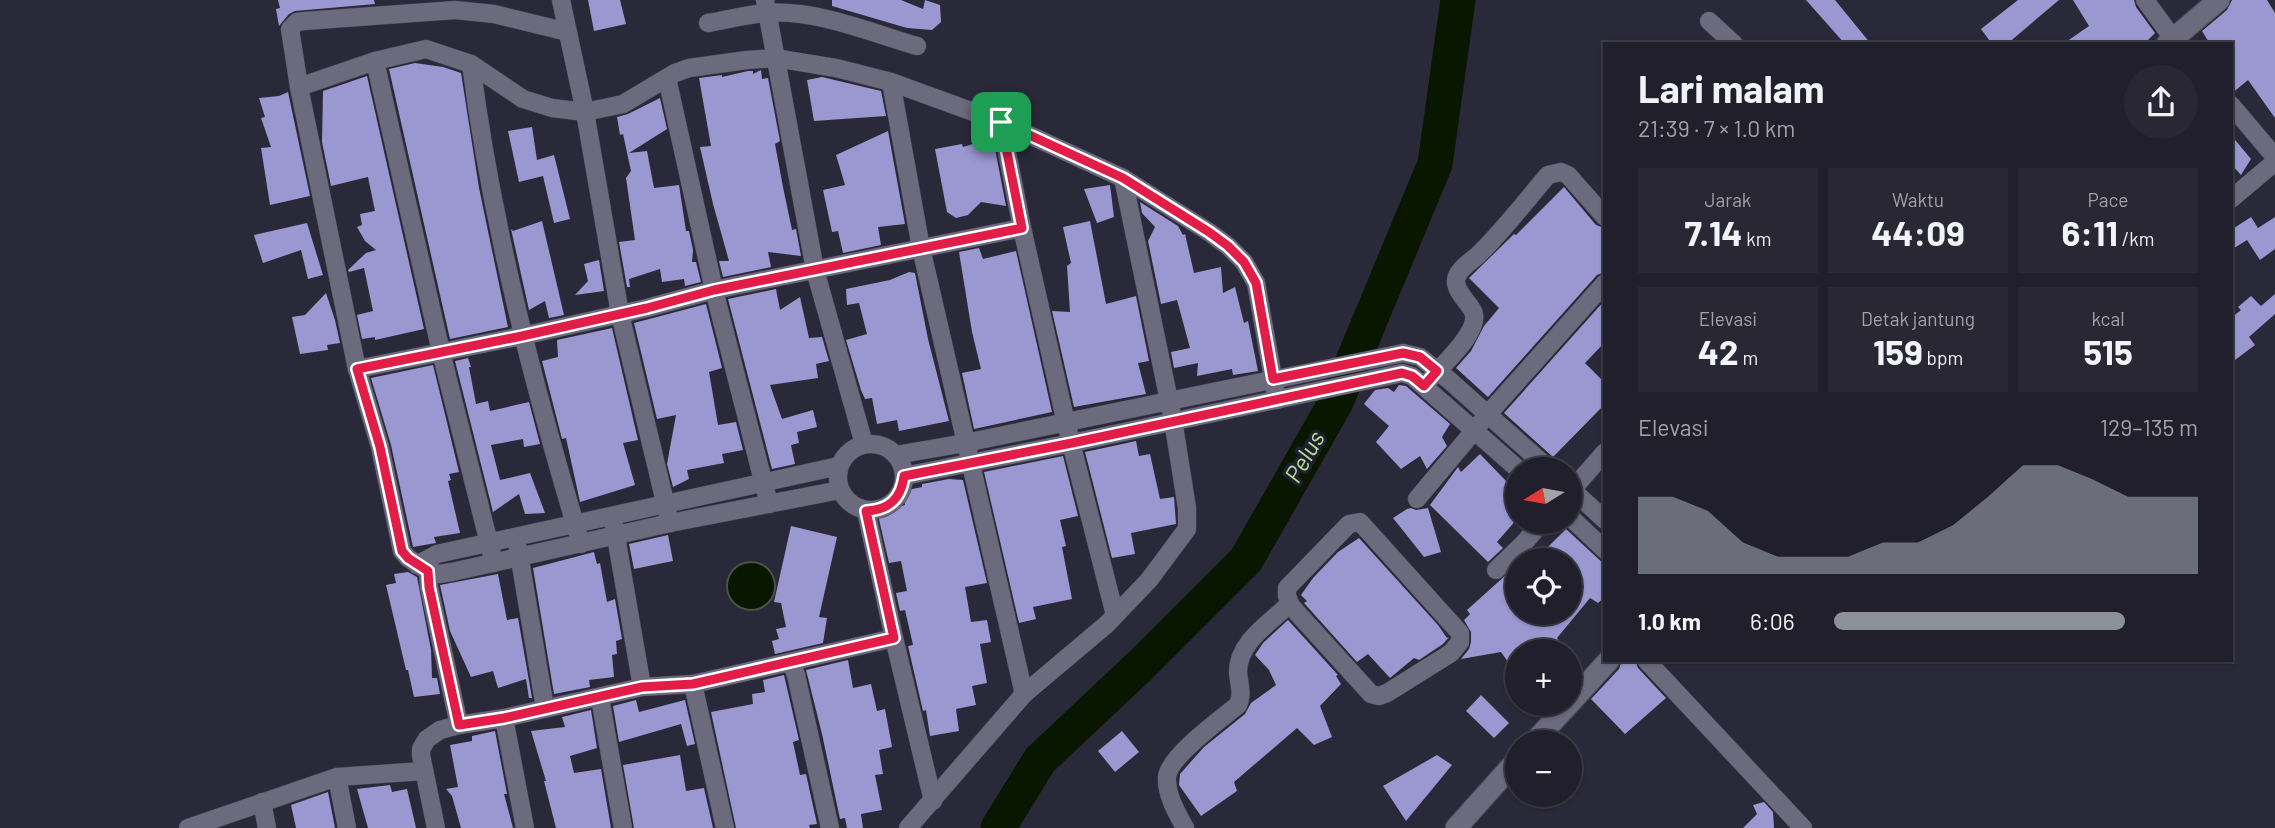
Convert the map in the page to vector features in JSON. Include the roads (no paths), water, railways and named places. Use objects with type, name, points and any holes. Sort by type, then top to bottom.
[{"type":"street","points":[[561,0],[574,57],[620,314],[667,514]]},
{"type":"street","points":[[2146,0],[2172,42],[2219,0]]},
{"type":"street","points":[[568,32],[454,5],[297,22],[290,29],[297,80],[357,369],[380,447],[402,551],[423,568],[439,574],[616,535],[667,514],[763,484],[839,467]]},
{"type":"street","points":[[768,10],[815,270],[864,444]]},
{"type":"street","points":[[708,23],[768,10],[827,20],[917,46]]},
{"type":"street","points":[[1709,21],[1732,42]]},
{"type":"street","points":[[297,80],[426,49],[471,64],[523,99],[552,108],[623,104],[690,68],[747,60],[774,51],[891,82],[1001,122],[1123,178],[1228,246],[1244,262],[1256,283],[1283,399]]},
{"type":"street","points":[[375,61],[441,352],[494,563]]},
{"type":"street","points":[[471,64],[481,134],[522,336],[581,544]]},
{"type":"street","points":[[667,78],[714,290],[769,504]]},
{"type":"street","points":[[891,82],[921,248],[1024,694]]},
{"type":"street","points":[[2233,107],[2275,160],[2233,197]]},
{"type":"street","points":[[1001,122],[1066,423],[1115,615]]},
{"type":"street","points":[[1424,386],[1459,349],[1475,320],[1475,313],[1457,287],[1456,279],[1460,271],[1479,254],[1548,175],[1561,172],[1568,174],[1603,215]]},
{"type":"street","points":[[908,828],[1024,694],[1115,615],[1149,580],[1187,529],[1187,508],[1173,420],[1123,178]]},
{"type":"street","points":[[357,369],[522,336],[714,290],[1022,228]]},
{"type":"street","points":[[1417,499],[1488,414],[1603,285]]},
{"type":"street","points":[[896,455],[1408,353],[1420,357],[1536,457]]},
{"type":"street","points":[[904,476],[1406,373],[1505,457]]},
{"type":"street","points":[[864,444],[887,447],[902,465],[903,488],[888,506],[878,510],[866,511],[846,500],[837,478],[845,456],[864,444]]},
{"type":"street","points":[[1582,478],[1603,454]]},
{"type":"street","points":[[423,568],[436,554],[611,516],[667,514],[769,504],[840,490]]},
{"type":"street","points":[[1582,500],[1603,518]]},
{"type":"street","points":[[866,511],[933,801]]},
{"type":"street","points":[[611,516],[642,687]]},
{"type":"street","points":[[1360,522],[1461,632],[1460,642],[1451,653],[1387,694],[1379,696],[1371,694],[1291,606],[1287,588],[1349,524],[1360,522]]},
{"type":"street","points":[[1582,528],[1603,548]]},
{"type":"street","points":[[1496,570],[1530,534]]},
{"type":"street","points":[[515,537],[545,708]]},
{"type":"street","points":[[423,568],[459,725]]},
{"type":"street","points":[[1185,828],[1169,794],[1167,775],[1180,753],[1238,705],[1241,693],[1239,660],[1246,644],[1286,607],[1291,606]]},
{"type":"street","points":[[436,828],[421,749],[427,739],[440,730],[642,687],[693,684],[894,638]]},
{"type":"street","points":[[790,662],[796,676],[830,828]]},
{"type":"street","points":[[1582,689],[1607,662]]},
{"type":"street","points":[[1648,662],[1803,828]]},
{"type":"street","points":[[693,684],[725,828]]},
{"type":"street","points":[[600,698],[624,828]]},
{"type":"street","points":[[1545,730],[1557,716]]},
{"type":"street","points":[[504,718],[525,828]]},
{"type":"street","points":[[188,828],[337,777],[424,771]]},
{"type":"street","points":[[1456,828],[1505,774]]},
{"type":"street","points":[[337,777],[347,828]]},
{"type":"street","points":[[262,802],[267,828]]},
{"type":"waterway","name":"Pelus","points":[[998,828],[1040,760],[1142,664],[1246,560],[1336,402],[1435,164],[1458,0]]}]
